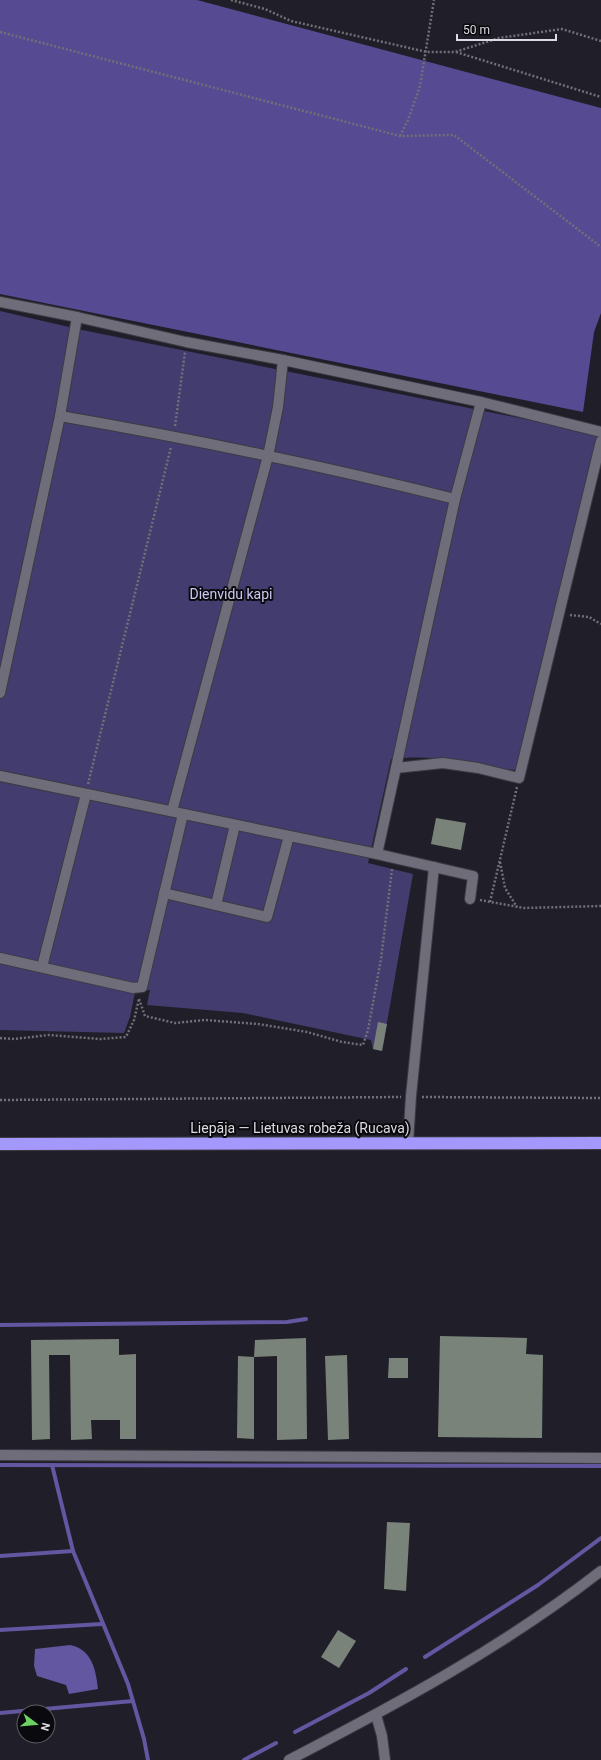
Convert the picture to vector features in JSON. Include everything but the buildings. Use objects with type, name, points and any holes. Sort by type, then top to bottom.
[{"type":"highway","name":"Liepāja — Lietuvas robeža (Rucava)","points":[[0,1144],[601,1143]]},
{"type":"street","points":[[0,302],[77,317],[186,342],[283,360],[481,402],[601,432]]},
{"type":"street","points":[[0,693],[60,416],[77,317]]},
{"type":"street","points":[[172,811],[268,456],[278,407],[283,360]]},
{"type":"street","points":[[377,854],[455,499],[481,402]]},
{"type":"street","points":[[60,416],[174,436],[370,477],[455,499]]},
{"type":"street","points":[[396,768],[443,763],[478,768],[519,778],[601,441]]},
{"type":"street","points":[[0,776],[377,854],[473,876],[470,898]]},
{"type":"street","points":[[42,967],[86,794]]},
{"type":"street","points":[[0,958],[133,988],[142,987],[182,814]]},
{"type":"street","points":[[216,905],[235,825]]},
{"type":"street","points":[[164,893],[267,917],[289,836]]},
{"type":"street","points":[[408,1143],[411,1096],[434,867]]},
{"type":"street","points":[[0,1455],[601,1458]]},
{"type":"street","points":[[289,1760],[376,1715],[502,1640],[565,1599],[601,1570]]},
{"type":"street","points":[[376,1715],[382,1736],[385,1760]]},
{"type":"path","points":[[231,0],[265,9],[291,21],[427,52],[455,52],[601,97]]},
{"type":"path","points":[[400,136],[408,120],[420,86],[427,52],[429,21],[434,0]]},
{"type":"path","points":[[455,52],[499,38],[562,30],[601,41]]},
{"type":"path","points":[[0,32],[400,136],[454,135],[601,247]]},
{"type":"path","points":[[86,794],[174,436],[186,342]]},
{"type":"path","points":[[560,613],[589,617],[601,624]]},
{"type":"path","points":[[490,902],[519,778]]},
{"type":"path","points":[[139,999],[146,1016],[175,1023],[205,1020],[258,1024],[307,1032],[342,1042],[362,1045],[368,1030],[381,959],[393,858]]},
{"type":"path","points":[[500,859],[505,888],[517,907]]},
{"type":"path","points":[[470,898],[517,907],[601,906]]},
{"type":"path","points":[[0,1038],[14,1039],[48,1035],[100,1039],[126,1038],[134,1020],[142,987]]},
{"type":"path","points":[[0,1100],[411,1096],[601,1098]]},
{"type":"green space","name":"Dienvidu kapi","points":[[0,311],[82,330],[593,433],[598,438],[516,770],[437,758],[414,757],[391,759],[368,863],[413,874],[382,1051],[373,1049],[371,1040],[243,1013],[147,1005],[150,990],[135,992],[130,1017],[124,1033],[0,1030]]},
{"type":"shaded area","points":[[0,0],[197,0],[601,108],[601,313],[594,332],[583,412],[0,294]]},
{"type":"shaded area","points":[[70,1645],[83,1651],[92,1661],[98,1689],[69,1694],[66,1685],[37,1676],[34,1666],[35,1649]]},
{"type":"waterway","points":[[0,1325],[287,1322],[306,1319]]},
{"type":"waterway","points":[[0,1465],[601,1466]]},
{"type":"waterway","points":[[52,1465],[73,1551],[128,1684],[144,1739],[148,1760]]},
{"type":"waterway","points":[[425,1657],[538,1585],[601,1538]]},
{"type":"waterway","points":[[0,1556],[73,1551]]},
{"type":"waterway","points":[[0,1630],[102,1624]]},
{"type":"waterway","points":[[295,1732],[369,1693],[406,1669]]},
{"type":"waterway","points":[[0,1713],[133,1701]]},
{"type":"waterway","points":[[244,1760],[276,1743]]}]
